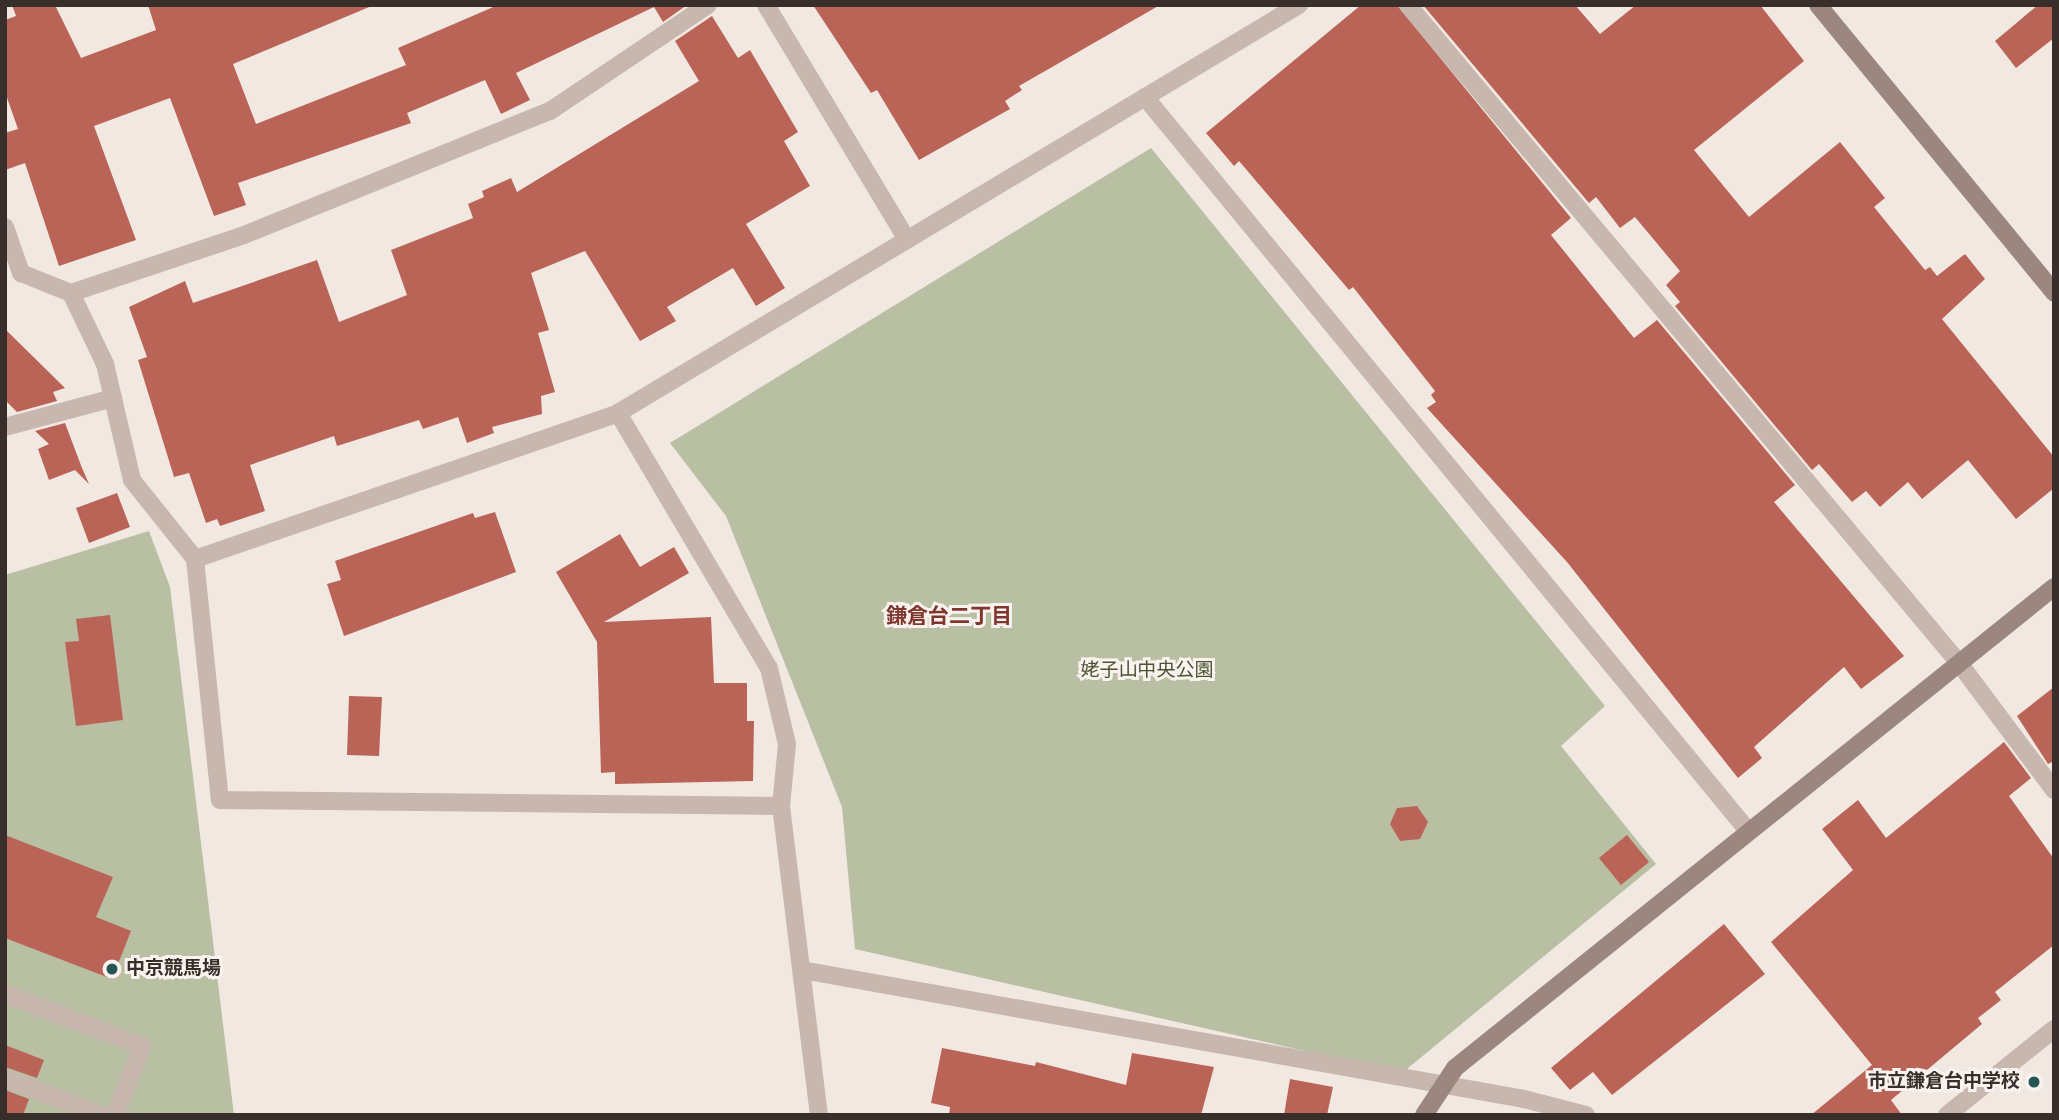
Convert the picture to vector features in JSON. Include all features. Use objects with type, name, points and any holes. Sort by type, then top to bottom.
[{"type":"street","points":[[5,227],[21,273],[71,293],[244,235],[550,111],[708,5]]},
{"type":"street","points":[[766,5],[907,240]]},
{"type":"street","points":[[195,559],[618,413],[1299,5]]},
{"type":"street","points":[[1408,5],[1959,663],[2054,790]]},
{"type":"street","points":[[1818,5],[2054,292]]},
{"type":"street","points":[[1145,97],[1748,832]]},
{"type":"street","points":[[71,293],[105,364],[132,480],[195,559],[220,800],[781,806]]},
{"type":"street","points":[[5,427],[113,398]]},
{"type":"street","points":[[618,413],[769,668],[787,744],[781,806],[819,1115]]},
{"type":"street","points":[[1424,1115],[1440,1084],[2054,587]]},
{"type":"street","points":[[802,970],[1440,1084],[1586,1115]]},
{"type":"street","points":[[5,994],[142,1046],[115,1115]]},
{"type":"street","points":[[1947,1115],[2054,1029]]},
{"type":"street","points":[[5,1078],[101,1115]]},
{"type":"green space","name":"姥子山中央公園","points":[[1151,148],[1605,706],[1561,746],[1656,864],[1402,1073],[855,949],[842,807],[726,516],[670,443]]},
{"type":"green space","name":"中京競馬場","points":[[149,531],[170,587],[234,1115],[5,1115],[5,575]]},
{"type":"building","points":[[12,5],[55,5],[81,58],[156,30],[148,5],[374,5],[233,64],[256,124],[406,65],[398,48],[498,5],[687,5],[663,22],[654,7],[516,73],[530,100],[501,114],[485,80],[407,113],[411,123],[238,183],[246,205],[214,216],[170,98],[94,126],[136,240],[59,266],[25,163],[5,170],[5,133],[18,129],[5,92],[5,20],[16,16]]},
{"type":"building","points":[[813,5],[1160,5],[1019,86],[1022,90],[1005,101],[1010,109],[919,160],[877,90],[871,93]]},
{"type":"building","points":[[1361,5],[1397,5],[1571,218],[1551,235],[1634,338],[1657,320],[1795,485],[1774,502],[1904,656],[1861,689],[1844,667],[1754,747],[1762,758],[1738,778],[1567,562],[1427,408],[1436,402],[1431,395],[1435,391],[1353,287],[1349,290],[1239,161],[1234,166],[1206,133]]},
{"type":"building","points":[[1423,5],[1575,5],[1600,34],[1636,5],[1760,5],[1804,61],[1694,150],[1749,217],[1840,142],[1885,198],[1874,207],[1925,270],[1930,267],[1937,276],[1965,254],[1985,279],[1942,319],[2054,457],[2054,488],[2016,519],[1968,460],[1922,499],[1908,482],[1880,507],[1866,491],[1852,502],[1819,464],[1812,470],[1675,306],[1680,302],[1666,285],[1680,271],[1635,217],[1620,228],[1596,197],[1589,203]]},
{"type":"building","points":[[2038,5],[2054,5],[2054,38],[2016,68],[1995,41]]},
{"type":"building","points":[[712,16],[738,58],[750,50],[798,132],[784,141],[810,186],[746,224],[785,288],[756,306],[733,268],[667,307],[676,321],[640,341],[585,251],[531,273],[549,330],[538,333],[555,392],[541,396],[542,414],[492,427],[494,433],[467,443],[458,417],[423,429],[419,420],[337,446],[334,436],[250,465],[265,511],[220,526],[217,519],[206,523],[189,473],[174,477],[138,360],[147,357],[129,307],[185,281],[193,303],[317,260],[339,322],[407,295],[391,250],[473,218],[468,204],[484,197],[482,191],[511,178],[517,192],[699,81],[675,41]]},
{"type":"building","points":[[5,329],[65,388],[53,392],[57,401],[17,412],[5,400]]},
{"type":"building","points":[[65,423],[89,484],[75,470],[49,480],[38,449],[49,444],[35,431]]},
{"type":"building","points":[[117,493],[130,527],[89,543],[76,508]]},
{"type":"building","points":[[495,512],[516,572],[344,636],[327,584],[341,580],[335,561],[473,513],[475,518]]},
{"type":"building","points":[[620,534],[640,567],[674,547],[689,573],[604,622],[711,617],[714,683],[747,683],[747,721],[754,721],[753,781],[615,784],[615,772],[601,773],[597,642],[556,572]]},
{"type":"building","points":[[110,615],[123,720],[76,726],[65,642],[79,641],[76,619]]},
{"type":"building","points":[[2054,687],[2054,761],[2048,764],[2017,716]]},
{"type":"building","points":[[349,696],[382,697],[379,756],[347,755]]},
{"type":"building","points":[[2004,742],[2031,778],[2009,796],[2054,859],[2054,945],[1995,992],[2001,1000],[1978,1018],[1982,1024],[1891,1100],[1902,1115],[1811,1115],[1872,1065],[1771,942],[1853,870],[1822,829],[1858,800],[1886,838]]},
{"type":"building","points":[[1417,806],[1428,822],[1420,839],[1400,841],[1390,824],[1397,808]]},
{"type":"building","points":[[5,835],[113,877],[96,917],[131,931],[112,979],[5,938]]},
{"type":"building","points":[[1627,835],[1649,862],[1621,885],[1599,858]]},
{"type":"building","points":[[1724,924],[1765,974],[1612,1095],[1593,1072],[1570,1090],[1551,1068]]},
{"type":"building","points":[[5,1045],[44,1060],[37,1078],[5,1067]]},
{"type":"building","points":[[942,1048],[1035,1066],[1036,1062],[1126,1085],[1132,1053],[1214,1067],[1201,1115],[949,1115],[950,1107],[931,1103]]},
{"type":"building","points":[[1290,1079],[1333,1087],[1327,1115],[1284,1115]]},
{"type":"building","points":[[5,1090],[29,1099],[23,1115],[5,1115]]},
{"type":"place","name":"中京競馬場","points":[[112,969]]},
{"type":"place","name":"市立鎌倉台中学校","points":[[2034,1082]]},
{"type":"district","name":"鎌倉台二丁目","points":[[949,616]]}]
